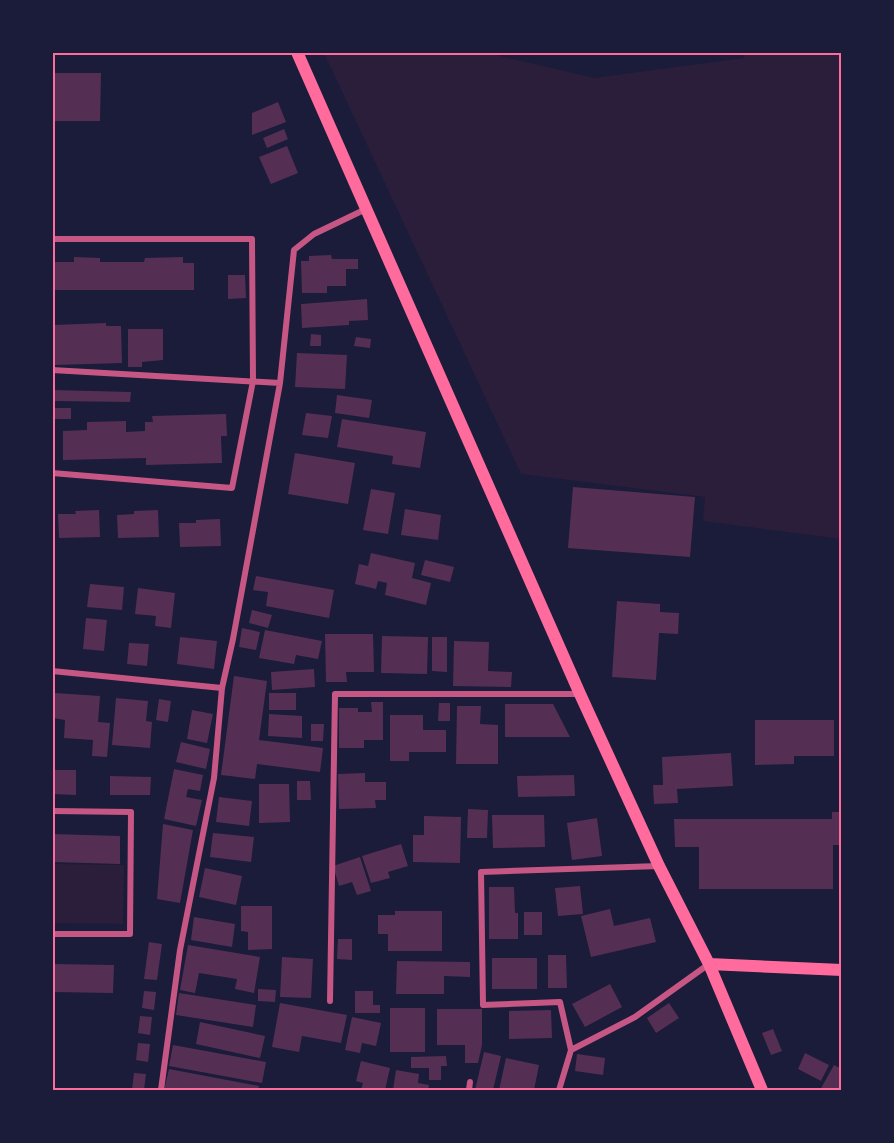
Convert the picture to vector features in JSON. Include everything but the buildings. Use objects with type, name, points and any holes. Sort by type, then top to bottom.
[{"type":"main road","points":[[297,52],[580,694],[659,866],[709,964],[762,1090]]},
{"type":"main road","points":[[709,964],[842,970]]},
{"type":"street","points":[[161,1090],[180,950],[214,778],[222,688],[280,383],[294,250],[314,234],[367,209]]},
{"type":"street","points":[[52,239],[252,240],[253,381],[232,488],[52,474]]},
{"type":"street","points":[[52,370],[280,383]]},
{"type":"street","points":[[52,671],[222,688]]},
{"type":"street","points":[[330,1001],[335,694],[580,694]]},
{"type":"street","points":[[52,812],[131,812],[131,823],[130,934],[52,934]]},
{"type":"street","points":[[559,1090],[570,1050],[560,1002],[483,1005],[481,872],[659,866]]},
{"type":"street","points":[[570,1050],[635,1017],[709,964]]},
{"type":"street","points":[[469,1090],[470,1082]]},
{"type":"shaded area","points":[[324,53],[488,53],[594,78],[744,58],[746,53],[841,53],[841,539],[703,521],[705,497],[521,474]]},
{"type":"shaded area","points":[[53,864],[124,865],[123,924],[53,923]]}]
